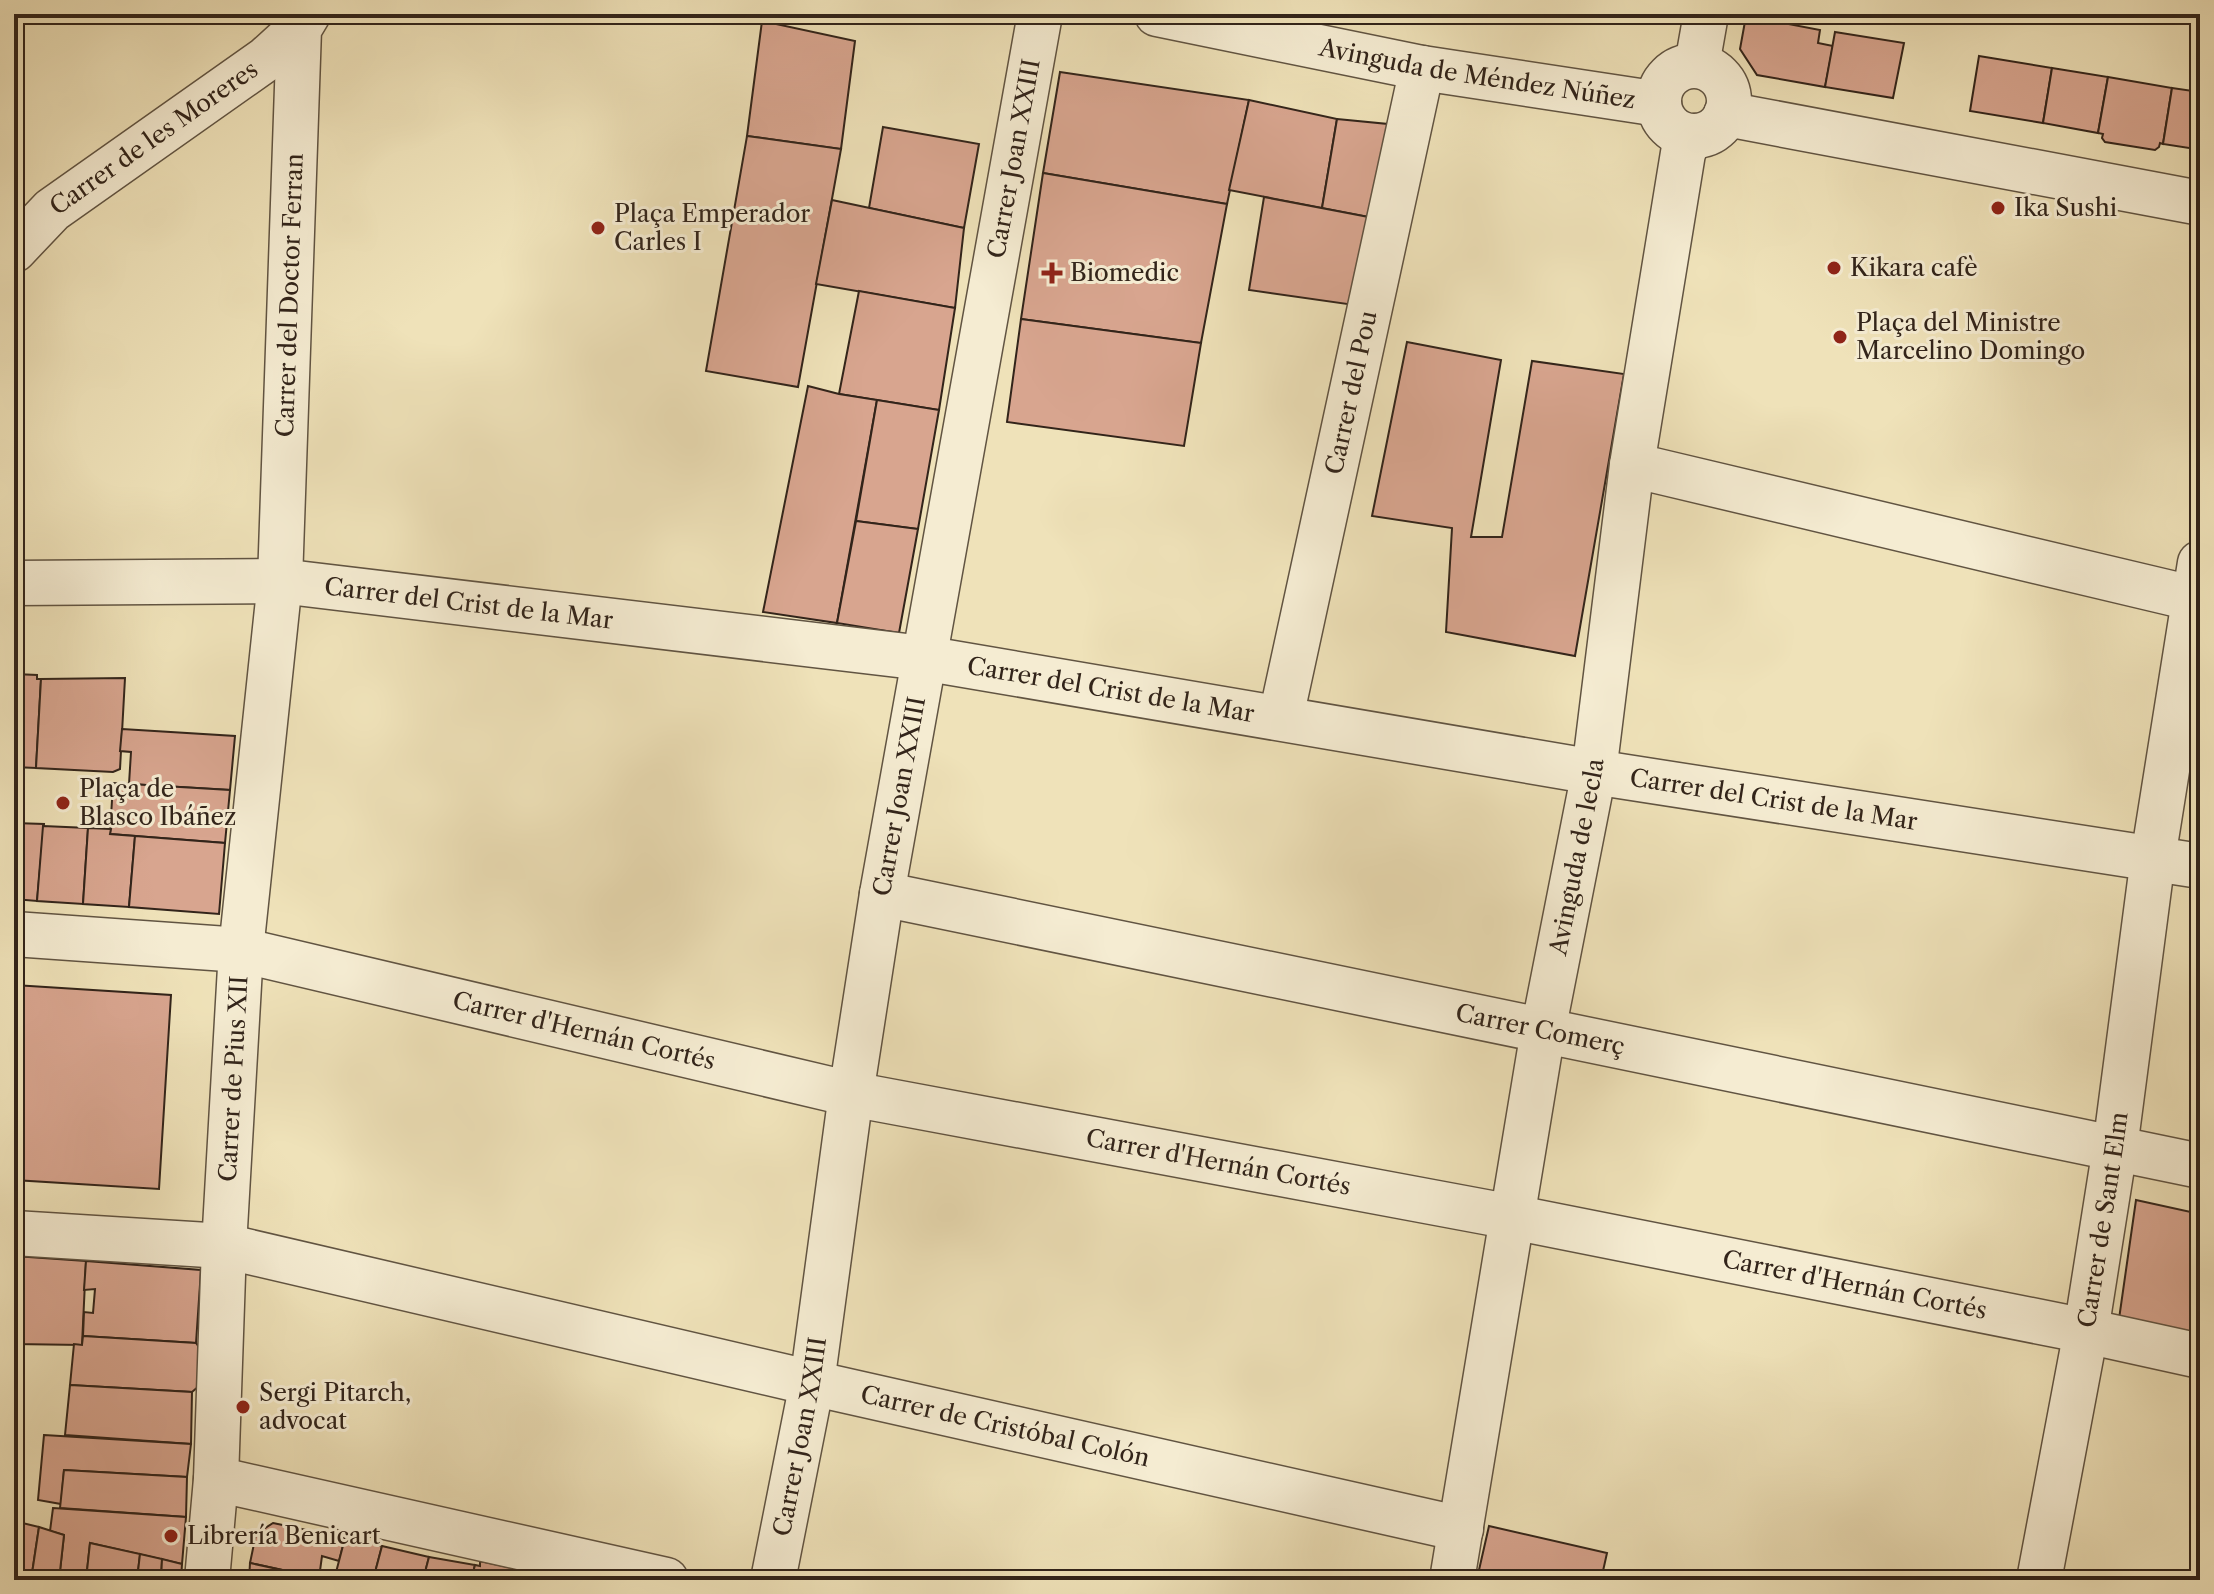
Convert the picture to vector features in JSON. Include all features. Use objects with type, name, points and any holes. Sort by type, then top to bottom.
[{"type":"street","name":"Carrer Joan XXIII","points":[[773,1580],[812,1383],[882,894],[1040,14]]},
{"type":"street","name":"Avinguda de Méndez Núñez","points":[[1157,14],[1422,68],[1659,104]]},
{"type":"street","points":[[1697,65],[1706,14]]},
{"type":"street","name":"Carrer de les Moreres","points":[[14,250],[52,210],[266,59],[294,19]]},
{"type":"street","name":"Carrer del Doctor Ferran","points":[[280,581],[294,19]]},
{"type":"street","points":[[1697,65],[1708,68],[1724,82],[1729,103],[1711,125],[1685,135],[1667,124],[1661,115],[1659,94],[1669,75],[1678,69],[1697,65]]},
{"type":"street","name":"Carrer del Pou","points":[[1281,717],[1422,68]]},
{"type":"street","points":[[1711,125],[2200,203]]},
{"type":"street","name":"Avinguda de lecla","points":[[1452,1580],[1543,1031],[1594,772],[1632,465],[1683,153],[1687,143],[1711,125]]},
{"type":"street","points":[[1632,465],[2198,587]]},
{"type":"street","name":"Carrer del Crist de la Mar","points":[[14,583],[280,581],[923,658],[1594,772],[2200,866]]},
{"type":"street","name":"Carrer de Pius XII","points":[[207,1580],[216,1479],[224,1246],[241,950],[280,581]]},
{"type":"street","name":"Carrer de Sant Elm","points":[[2039,1580],[2086,1331],[2115,1148],[2153,858],[2198,587]]},
{"type":"street","name":"Carrer Comerç","points":[[882,894],[2200,1166]]},
{"type":"street","name":"Carrer d'Hernán Cortés","points":[[14,934],[241,950],[851,1094],[1512,1217],[2200,1356]]},
{"type":"street","name":"Carrer de Cristóbal Colón","points":[[14,1233],[224,1246],[812,1383],[1461,1529]]},
{"type":"street","points":[[216,1479],[666,1580]]},
{"type":"building","points":[[1746,16],[1820,30],[1818,43],[1833,46],[1825,87],[1757,75],[1740,49]]},
{"type":"building","points":[[762,21],[855,41],[841,149],[747,136]]},
{"type":"building","points":[[1835,32],[1904,43],[1893,98],[1825,87]]},
{"type":"building","points":[[1979,56],[2052,68],[2043,123],[1970,111]]},
{"type":"building","points":[[2052,68],[2108,77],[2098,133],[2043,123]]},
{"type":"building","points":[[1060,72],[1249,100],[1227,204],[1043,173]]},
{"type":"building","points":[[2108,77],[2172,88],[2163,144],[2160,143],[2155,150],[2105,142],[2103,134],[2098,133]]},
{"type":"building","points":[[2172,88],[2200,92],[2200,140],[2189,148],[2163,144]]},
{"type":"building","points":[[1249,100],[1337,119],[1322,208],[1229,190]]},
{"type":"building","points":[[1337,119],[1398,125],[1379,219],[1322,208]]},
{"type":"building","points":[[883,127],[979,144],[964,228],[869,208]]},
{"type":"building","points":[[747,136],[841,149],[798,387],[706,371]]},
{"type":"building","points":[[1043,173],[1227,204],[1201,343],[1021,319]]},
{"type":"building","points":[[1264,197],[1379,219],[1361,306],[1249,290]]},
{"type":"building","points":[[832,200],[964,228],[955,308],[816,284]]},
{"type":"building","points":[[859,291],[955,308],[939,410],[839,394]]},
{"type":"building","points":[[1021,319],[1201,343],[1184,446],[1007,422]]},
{"type":"building","points":[[1407,342],[1501,360],[1471,537],[1502,537],[1532,361],[1624,374],[1575,656],[1446,632],[1452,528],[1372,516]]},
{"type":"building","points":[[808,386],[877,400],[837,623],[763,612]]},
{"type":"building","points":[[877,400],[939,410],[918,529],[856,521]]},
{"type":"building","points":[[856,521],[918,529],[899,633],[837,623]]},
{"type":"building","points":[[14,674],[37,675],[37,679],[41,679],[36,768],[14,767]]},
{"type":"building","points":[[125,678],[120,769],[113,772],[36,768],[41,679]]},
{"type":"building","points":[[122,729],[235,736],[230,790],[129,784],[131,752],[120,751]]},
{"type":"building","points":[[113,783],[230,790],[225,843],[110,834]]},
{"type":"building","points":[[14,823],[44,824],[37,901],[14,899]]},
{"type":"building","points":[[43,826],[88,828],[83,904],[37,901]]},
{"type":"building","points":[[88,828],[111,829],[110,834],[135,836],[129,907],[83,904]]},
{"type":"building","points":[[135,836],[225,843],[219,914],[129,907]]},
{"type":"building","points":[[14,985],[171,995],[159,1189],[14,1180]]},
{"type":"building","points":[[2136,1200],[2200,1214],[2200,1335],[2119,1319]]},
{"type":"building","points":[[14,1256],[86,1261],[82,1345],[14,1344]]},
{"type":"building","points":[[86,1261],[201,1270],[196,1343],[83,1336],[84,1312],[93,1313],[95,1289],[84,1290]]},
{"type":"building","points":[[83,1336],[196,1343],[201,1350],[199,1386],[192,1392],[70,1385],[74,1344],[82,1345]]},
{"type":"building","points":[[70,1385],[192,1392],[191,1444],[65,1435]]},
{"type":"building","points":[[44,1435],[191,1444],[187,1477],[64,1470],[61,1504],[38,1500]]},
{"type":"building","points":[[64,1470],[187,1477],[186,1517],[60,1508]]},
{"type":"building","points":[[53,1508],[186,1517],[182,1564],[90,1543],[86,1580],[59,1580],[64,1535],[50,1531]]},
{"type":"building","points":[[14,1521],[39,1527],[31,1580],[14,1576]]},
{"type":"building","points":[[273,1523],[345,1538],[339,1561],[322,1556],[319,1578],[250,1563],[256,1534]]},
{"type":"building","points":[[1489,1526],[1607,1553],[1601,1580],[1522,1580],[1479,1570]]},
{"type":"building","points":[[39,1527],[64,1535],[59,1580],[31,1580]]},
{"type":"building","points":[[345,1538],[382,1546],[373,1580],[334,1580]]},
{"type":"building","points":[[90,1543],[140,1554],[137,1580],[86,1580]]},
{"type":"building","points":[[382,1546],[429,1557],[423,1580],[373,1580]]},
{"type":"building","points":[[140,1554],[162,1559],[161,1580],[137,1580]]},
{"type":"building","points":[[429,1557],[475,1565],[471,1580],[423,1580]]},
{"type":"building","points":[[162,1559],[182,1564],[181,1580],[161,1580]]},
{"type":"building","points":[[480,1561],[517,1569],[519,1580],[471,1580],[475,1565],[480,1566]]},
{"type":"building","points":[[250,1563],[319,1578],[333,1580],[249,1580]]},
{"type":"place","name":"Ika Sushi","points":[[1998,208]]},
{"type":"place","name":"Plaça Emperador Carles I","points":[[598,228]]},
{"type":"place","name":"Kikara cafè","points":[[1834,268]]},
{"type":"place","name":"Biomedic","points":[[1052,273]]},
{"type":"place","name":"Plaça del Ministre Marcelino Domingo","points":[[1840,337]]},
{"type":"place","name":"Plaça de Blasco Ibáñez","points":[[63,803]]},
{"type":"place","name":"Sergi Pitarch, advocat","points":[[243,1407]]},
{"type":"place","name":"Librería Benicart","points":[[171,1536]]}]
